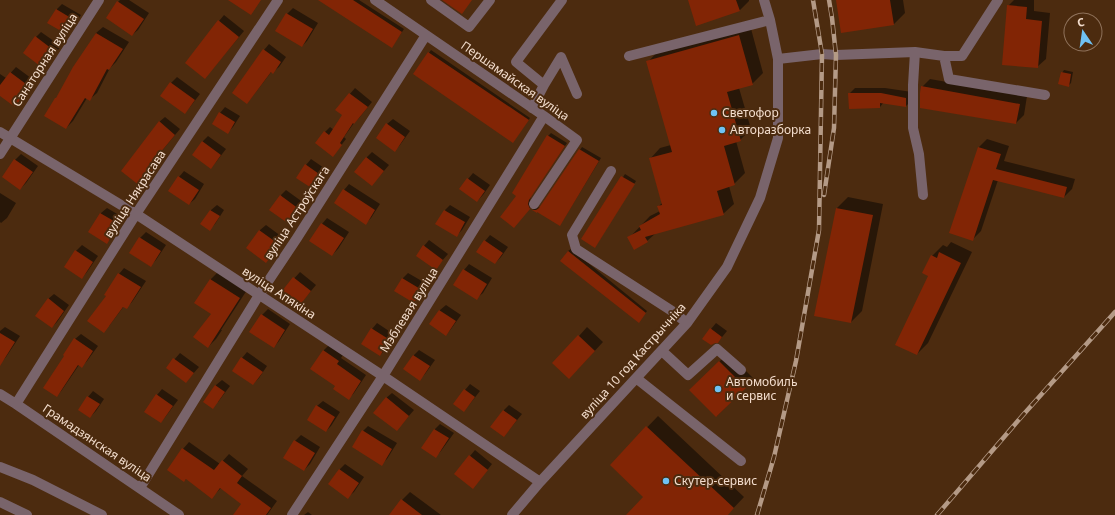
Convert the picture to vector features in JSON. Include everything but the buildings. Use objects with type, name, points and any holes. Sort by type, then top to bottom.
[{"type":"street","name":"Санаторная вуліца","points":[[0,154],[99,0]]},
{"type":"street","name":"вуліца Някрасава","points":[[16,404],[136,214],[278,0]]},
{"type":"street","name":"Першамайская вуліца","points":[[375,0],[577,140],[534,204]]},
{"type":"street","points":[[431,0],[469,27],[490,0]]},
{"type":"street","points":[[544,86],[516,62],[562,0]]},
{"type":"street","name":"вуліца 10 год Кастрычніка","points":[[512,515],[540,482],[687,323],[727,267],[760,198],[778,138],[778,59],[770,20],[764,0]]},
{"type":"street","points":[[778,59],[822,54],[836,55],[915,52],[944,56],[962,56],[998,0]]},
{"type":"street","points":[[629,56],[770,20]]},
{"type":"street","name":"вуліца Астроўскага","points":[[140,488],[259,295],[426,35]]},
{"type":"street","points":[[915,52],[913,128],[920,154],[923,195]]},
{"type":"street","points":[[944,56],[950,79],[1045,95]]},
{"type":"street","points":[[532,108],[561,58],[576,94]]},
{"type":"street","name":"Мэблевая вуліца","points":[[292,515],[383,376],[544,116]]},
{"type":"street","name":"вуліца Апякіна","points":[[0,132],[136,214],[383,376],[540,482]]},
{"type":"street","points":[[611,171],[572,235],[576,249],[672,311],[687,323]]},
{"type":"street","points":[[662,351],[688,375],[717,349],[740,370]]},
{"type":"street","points":[[636,378],[741,461]]},
{"type":"street","name":"Грамадзянская вуліца","points":[[0,394],[179,515]]},
{"type":"street","points":[[0,467],[33,480],[102,515]]},
{"type":"street","points":[[0,502],[27,515]]},
{"type":"railway","points":[[757,515],[774,457],[796,361],[819,230],[822,54],[813,0]]},
{"type":"railway","points":[[824,195],[834,128],[836,55],[829,0]]},
{"type":"railway","points":[[937,515],[1023,415],[1115,312]]},
{"type":"place","name":"Светофор","points":[[714,113]]},
{"type":"place","name":"Авторазборка","points":[[722,130]]},
{"type":"place","name":"Автомобиль и сервис","points":[[718,389]]},
{"type":"place","name":"Скутер-сервис","points":[[666,481]]}]
